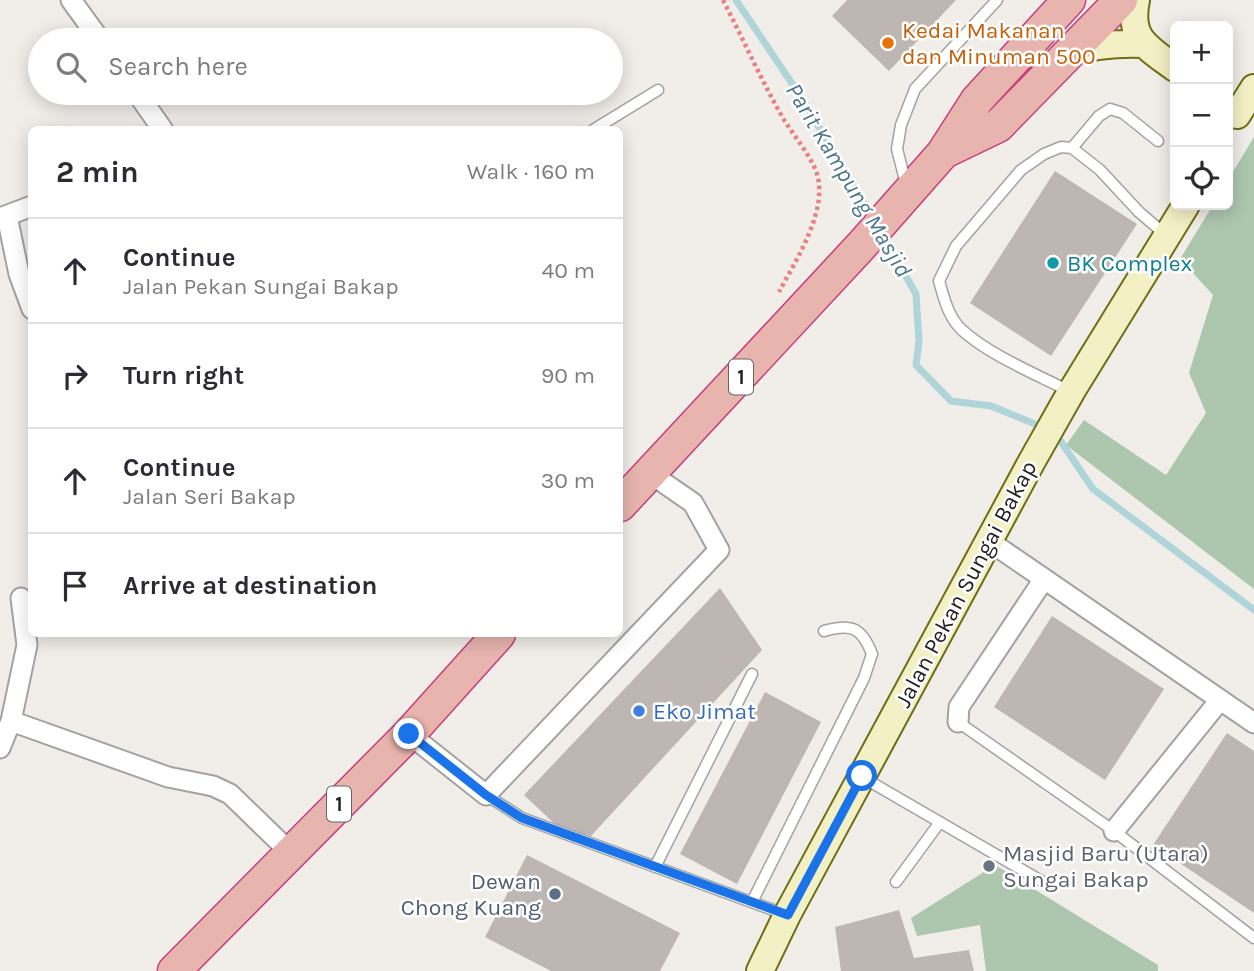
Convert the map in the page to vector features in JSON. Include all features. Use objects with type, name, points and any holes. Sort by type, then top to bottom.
[{"type":"highway","name":"1","points":[[623,502],[861,246],[943,153],[977,100],[1069,0]]},
{"type":"highway","name":"1","points":[[943,153],[998,125],[1121,0]]},
{"type":"highway","name":"1","points":[[174,971],[409,734],[496,637]]},
{"type":"main road","points":[[1136,0],[1133,25],[1144,44],[1170,64]]},
{"type":"main road","points":[[1068,51],[1113,43],[1144,44]]},
{"type":"main road","points":[[1233,115],[1254,88]]},
{"type":"main road","name":"Jalan Pekan Sungai Bakap","points":[[760,971],[1032,461],[1183,210]]},
{"type":"street","points":[[71,0],[91,28]]},
{"type":"street","points":[[145,105],[160,126]]},
{"type":"street","points":[[28,208],[3,217],[28,298]]},
{"type":"street","points":[[409,734],[486,795],[719,550],[693,503],[651,474]]},
{"type":"street","points":[[989,541],[1254,723]]},
{"type":"street","points":[[958,722],[958,707],[1044,579]]},
{"type":"street","points":[[0,748],[10,721],[27,645],[21,598]]},
{"type":"street","points":[[1114,831],[1220,700]]},
{"type":"street","points":[[10,721],[168,778],[214,786],[230,794],[291,853]]},
{"type":"lane","points":[[908,192],[897,149],[901,125],[915,89],[997,0]]},
{"type":"lane","points":[[600,126],[659,90]]},
{"type":"lane","points":[[1072,148],[1098,116],[1110,109],[1123,113],[1158,141]]},
{"type":"lane","points":[[1066,402],[962,329],[947,310],[939,281],[956,246],[1021,170],[1044,154],[1061,148],[1072,148],[1100,170],[1139,212],[1168,237]]},
{"type":"lane","points":[[752,902],[864,678],[872,654],[865,637],[853,628],[842,625],[824,631]]},
{"type":"lane","points":[[655,867],[751,674]]},
{"type":"lane","points":[[958,722],[1114,831],[1254,938]]},
{"type":"lane","points":[[862,776],[1050,886]]},
{"type":"lane","points":[[486,795],[522,818],[788,915]]},
{"type":"lane","points":[[896,882],[940,822]]},
{"type":"path","points":[[723,0],[780,115],[801,142],[817,174],[818,198],[814,225],[777,296]]},
{"type":"green space","points":[[1254,137],[1254,589],[1066,445],[1084,420],[1166,475],[1206,413],[1189,373],[1213,295],[1180,259],[1210,210],[1233,210],[1233,172]]},
{"type":"green space","points":[[995,865],[1158,965],[1158,971],[986,971],[980,925],[917,936],[911,918]]},
{"type":"building","name":"Kedai Makanan dan Minuman 500","points":[[847,0],[956,0],[889,71],[832,16]]},
{"type":"building","name":"BK Complex","points":[[1055,171],[1137,224],[1051,356],[970,303]]},
{"type":"building","points":[[720,588],[762,650],[591,836],[559,828],[524,795]]},
{"type":"building","points":[[1052,616],[1164,689],[1105,780],[994,707]]},
{"type":"building","points":[[765,692],[821,722],[737,884],[680,854]]},
{"type":"building","points":[[1227,733],[1254,751],[1254,913],[1153,845]]},
{"type":"building","name":"Dewan Chong Kuang","points":[[527,855],[680,933],[660,971],[551,971],[485,937]]},
{"type":"building","points":[[899,910],[914,958],[969,950],[974,971],[841,971],[835,927]]},
{"type":"waterway","name":"Parit Kampung Masjid","points":[[736,0],[801,97],[874,220]]},
{"type":"waterway","name":"Parit Kampung Masjid","points":[[882,234],[916,294],[919,341],[916,365],[951,401],[991,406],[1045,428]]},
{"type":"waterway","name":"Parit Kampung Masjid","points":[[1055,433],[1093,489],[1254,610]]},
{"type":"place","name":"Kedai Makanan dan Minuman 500","points":[[888,43]]},
{"type":"place","name":"BK Complex","points":[[1053,263]]},
{"type":"place","name":"Eko Jimat","points":[[639,711]]},
{"type":"place","name":"Masjid Baru (Utara) Sungai Bakap","points":[[989,866]]},
{"type":"place","name":"Dewan Chong Kuang","points":[[555,894]]},
{"type":"route","points":[[409,734],[486,795],[522,818],[788,915],[862,776]]}]
